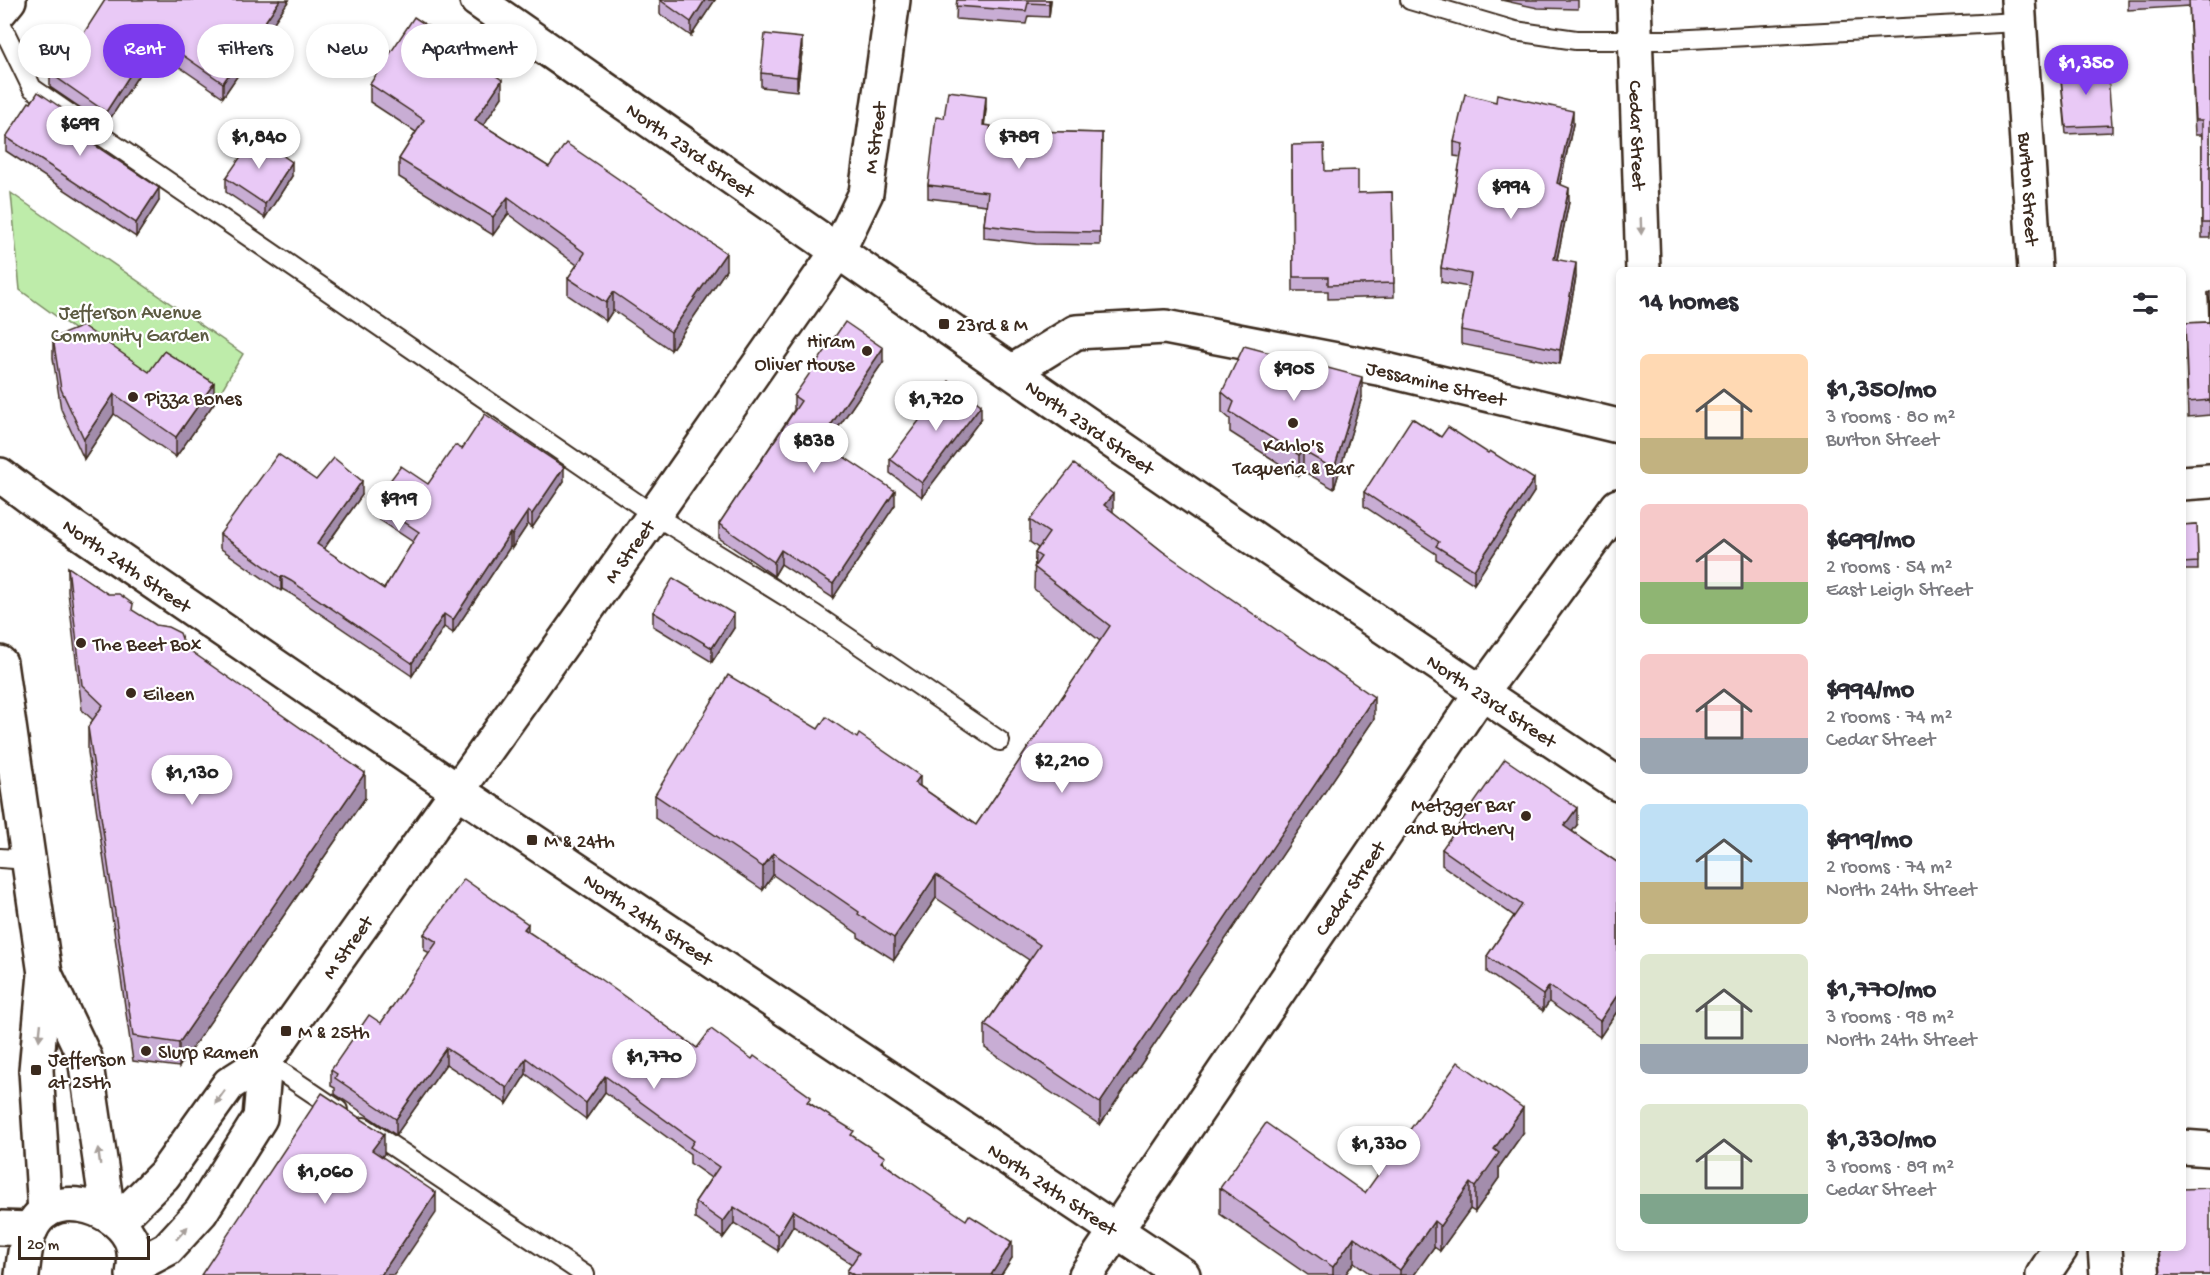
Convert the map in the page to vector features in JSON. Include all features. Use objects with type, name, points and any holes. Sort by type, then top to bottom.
[{"type":"street","points":[[0,11],[9,0]]},
{"type":"street","name":"North 23rd Street","points":[[477,0],[1013,372],[1481,693],[1616,783]]},
{"type":"street","name":"M Street","points":[[113,1218],[164,1174],[229,1084],[265,1061],[654,515],[838,251],[866,193],[893,0]]},
{"type":"street","name":"Cedar Street","points":[[1634,0],[1643,267]]},
{"type":"street","name":"Burton Street","points":[[2018,11],[2035,267]]},
{"type":"street","name":"Jessamine Street","points":[[1013,372],[1076,332],[1165,327],[1378,368],[1616,426]]},
{"type":"street","name":"North 24th Street","points":[[0,475],[458,791],[1183,1275]]},
{"type":"street","points":[[2186,483],[2210,481]]},
{"type":"street","name":"Cedar Street","points":[[1086,1275],[1481,693],[1616,509]]},
{"type":"street","points":[[0,663],[14,859],[45,974],[85,1058],[113,1218]]},
{"type":"street","points":[[22,1275],[45,974]]},
{"type":"street","points":[[134,1270],[167,1250],[201,1212],[260,1118],[265,1061]]},
{"type":"street","points":[[2186,1148],[2210,1149]]},
{"type":"street","points":[[25,1223],[53,1208],[90,1206],[113,1218],[131,1239],[135,1252],[134,1270]]},
{"type":"street","points":[[2043,1275],[2059,1251]]},
{"type":"street","points":[[2105,1251],[2107,1275]]},
{"type":"lane","points":[[1410,0],[1515,31],[1576,40],[1636,41],[2018,11]]},
{"type":"lane","points":[[0,22],[32,88],[654,515],[814,614],[1000,741]]},
{"type":"lane","points":[[265,1061],[585,1275]]},
{"type":"green space","name":"Jefferson Avenue Community Garden","points":[[11,193],[243,354],[214,403],[164,364],[151,385],[20,290]]},
{"type":"building","points":[[105,0],[280,0],[264,24],[197,24],[197,65],[185,57],[185,24],[103,24],[103,78],[128,78],[106,112],[57,78],[91,78],[90,24]]},
{"type":"building","points":[[660,0],[705,0],[691,22]]},
{"type":"building","points":[[957,0],[1049,0],[1049,4],[1028,3],[1026,11],[956,6]]},
{"type":"building","points":[[2189,0],[2210,0],[2210,223],[2202,223],[2202,120],[2195,120]]},
{"type":"building","points":[[414,17],[425,24],[409,24]]},
{"type":"building","points":[[765,34],[802,38],[797,77],[761,73]]},
{"type":"building","points":[[401,37],[401,78],[499,78],[502,80],[475,120],[549,167],[566,143],[726,253],[671,332],[613,292],[606,303],[568,278],[585,253],[508,197],[493,217],[399,159],[424,120],[370,84],[374,78],[389,78],[389,55]]},
{"type":"building","points":[[2107,64],[2112,125],[2066,127],[2060,68]]},
{"type":"building","points":[[216,78],[226,78],[223,83]]},
{"type":"building","points":[[948,91],[986,96],[983,125],[991,126],[990,130],[1102,133],[1100,232],[1036,231],[984,225],[988,192],[928,185],[936,117],[944,118]]},
{"type":"building","points":[[38,92],[94,130],[87,140],[159,188],[136,223],[6,137]]},
{"type":"building","points":[[1465,94],[1496,102],[1497,94],[1573,111],[1557,183],[1569,188],[1554,259],[1576,263],[1560,350],[1461,330],[1471,274],[1441,268],[1463,144],[1454,142]]},
{"type":"building","points":[[255,136],[292,162],[265,204],[226,178]]},
{"type":"building","points":[[1324,144],[1325,171],[1358,170],[1358,193],[1392,192],[1394,283],[1328,285],[1328,277],[1293,277],[1292,145]]},
{"type":"building","points":[[845,322],[883,348],[820,441],[895,491],[833,584],[781,550],[774,562],[719,524],[801,401],[794,396]]},
{"type":"building","points":[[2210,322],[2210,400],[2188,402],[2186,323]]},
{"type":"building","name":"Pizza Bones","points":[[83,326],[149,372],[164,351],[214,383],[176,437],[114,394],[84,439],[61,389],[53,338]]},
{"type":"building","points":[[1244,346],[1362,377],[1334,469],[1303,451],[1299,455],[1230,412],[1234,402],[1222,392]]},
{"type":"building","points":[[949,381],[981,405],[922,483],[890,459]]},
{"type":"building","points":[[485,414],[564,467],[532,514],[528,511],[512,535],[510,533],[453,620],[444,614],[412,663],[291,581],[282,576],[281,578],[220,534],[278,454],[316,480],[334,458],[362,481],[317,544],[384,589],[419,532],[374,502],[401,466],[428,484],[455,445],[462,449]]},
{"type":"building","points":[[1412,418],[1441,437],[1448,427],[1534,479],[1474,570],[1436,546],[1439,542],[1364,492]]},
{"type":"building","points":[[1074,464],[1113,494],[1104,505],[1162,551],[1374,697],[1100,1103],[985,1025],[1040,945],[936,875],[894,938],[773,853],[763,867],[655,795],[728,675],[818,729],[826,717],[857,738],[859,734],[920,776],[915,783],[976,825],[1110,626],[1034,567],[1041,557],[1035,553],[1049,533],[1030,520]]},
{"type":"building","points":[[2197,524],[2198,562],[2186,563],[2186,525]]},
{"type":"building","points":[[68,567],[108,594],[119,594],[133,604],[132,610],[156,625],[168,627],[180,633],[185,647],[365,773],[179,1043],[133,1036],[88,727],[103,705],[82,685]]},
{"type":"building","points":[[673,578],[734,614],[712,648],[653,612]]},
{"type":"building","points":[[1505,759],[1577,808],[1564,826],[1616,862],[1616,997],[1600,1021],[1549,986],[1543,995],[1487,956],[1522,905],[1442,849]]},
{"type":"building","points":[[464,879],[528,924],[524,929],[600,979],[697,1048],[711,1029],[752,1059],[754,1056],[811,1097],[807,1102],[854,1131],[851,1135],[885,1157],[881,1162],[966,1220],[969,1215],[1012,1242],[991,1275],[854,1275],[847,1271],[859,1253],[793,1210],[778,1235],[734,1207],[723,1222],[695,1202],[719,1167],[690,1147],[694,1141],[605,1076],[586,1103],[526,1058],[507,1088],[446,1048],[396,1119],[335,1078],[337,1074],[331,1070],[369,1015],[381,1023],[437,942],[424,934]]},
{"type":"building","points":[[1458,1062],[1523,1108],[1494,1149],[1499,1153],[1475,1187],[1470,1183],[1440,1226],[1434,1221],[1400,1270],[1354,1237],[1333,1267],[1220,1188],[1266,1123],[1365,1193]]},
{"type":"building","points":[[322,1093],[384,1134],[372,1150],[436,1193],[381,1275],[201,1275]]},
{"type":"building","points":[[2210,1188],[2210,1275],[2161,1275],[2159,1251],[2186,1251],[2186,1189]]},
{"type":"place","name":"23rd & M","points":[[944,324]]},
{"type":"place","name":"Hiram Oliver House","points":[[867,351]]},
{"type":"place","name":"Pizza Bones","points":[[133,397]]},
{"type":"place","name":"Kahlo's Taqueria & Bar","points":[[1293,423]]},
{"type":"place","name":"The Beet Box","points":[[81,643]]},
{"type":"place","name":"Eileen","points":[[131,693]]},
{"type":"place","name":"Metzger Bar and Butchery","points":[[1526,816]]},
{"type":"place","name":"M & 24th","points":[[532,840]]},
{"type":"place","name":"M & 25th","points":[[286,1031]]},
{"type":"place","name":"Slurp Ramen","points":[[146,1051]]},
{"type":"place","name":"Jefferson at 25th","points":[[36,1070]]}]
